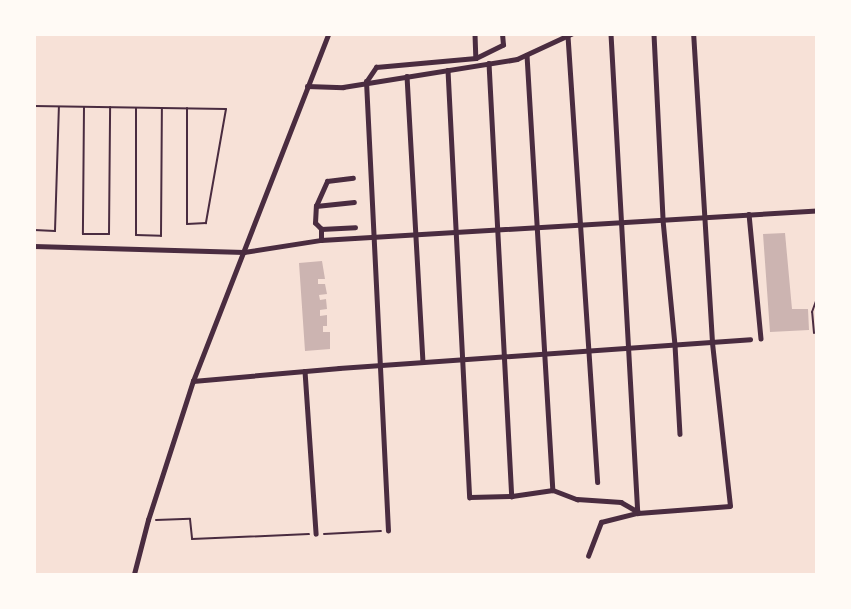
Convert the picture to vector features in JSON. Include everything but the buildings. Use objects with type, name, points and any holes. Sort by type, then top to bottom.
[{"type":"street","points":[[134,574],[148,520],[194,381],[328,34]]},
{"type":"street","points":[[475,34],[476,58]]},
{"type":"street","points":[[388,531],[366,82],[376,66],[476,58],[503,45],[502,34]]},
{"type":"street","points":[[611,34],[624,222],[638,513]]},
{"type":"street","points":[[654,34],[663,220],[675,345],[680,434]]},
{"type":"street","points":[[588,556],[601,522],[638,513],[730,506],[712,342],[693,34]]},
{"type":"street","points":[[306,86],[322,88],[517,59],[569,35],[598,482]]},
{"type":"street","points":[[527,55],[553,490]]},
{"type":"street","points":[[489,63],[512,496]]},
{"type":"street","points":[[448,70],[470,497],[512,496],[553,490],[577,499],[621,502],[638,513]]},
{"type":"street","points":[[407,76],[423,362]]},
{"type":"street","points":[[321,240],[321,229],[315,223],[316,206],[327,182],[353,178]]},
{"type":"street","points":[[316,206],[354,202]]},
{"type":"street","points":[[34,246],[244,252],[321,240],[816,211]]},
{"type":"street","points":[[749,214],[761,338]]},
{"type":"street","points":[[321,229],[355,227]]},
{"type":"street","points":[[194,381],[379,365],[750,339]]},
{"type":"street","points":[[305,371],[316,534]]},
{"type":"lane","points":[[34,106],[59,107],[110,107],[136,108],[188,108],[226,109],[206,223],[187,224],[188,108]]},
{"type":"lane","points":[[34,230],[55,231],[59,107]]},
{"type":"lane","points":[[84,107],[83,234],[109,234],[110,107]]},
{"type":"lane","points":[[136,108],[136,235],[160,236],[162,108]]},
{"type":"path","points":[[814,333],[812,312],[816,301]]},
{"type":"path","points":[[148,520],[190,519],[192,539],[388,531]]}]
